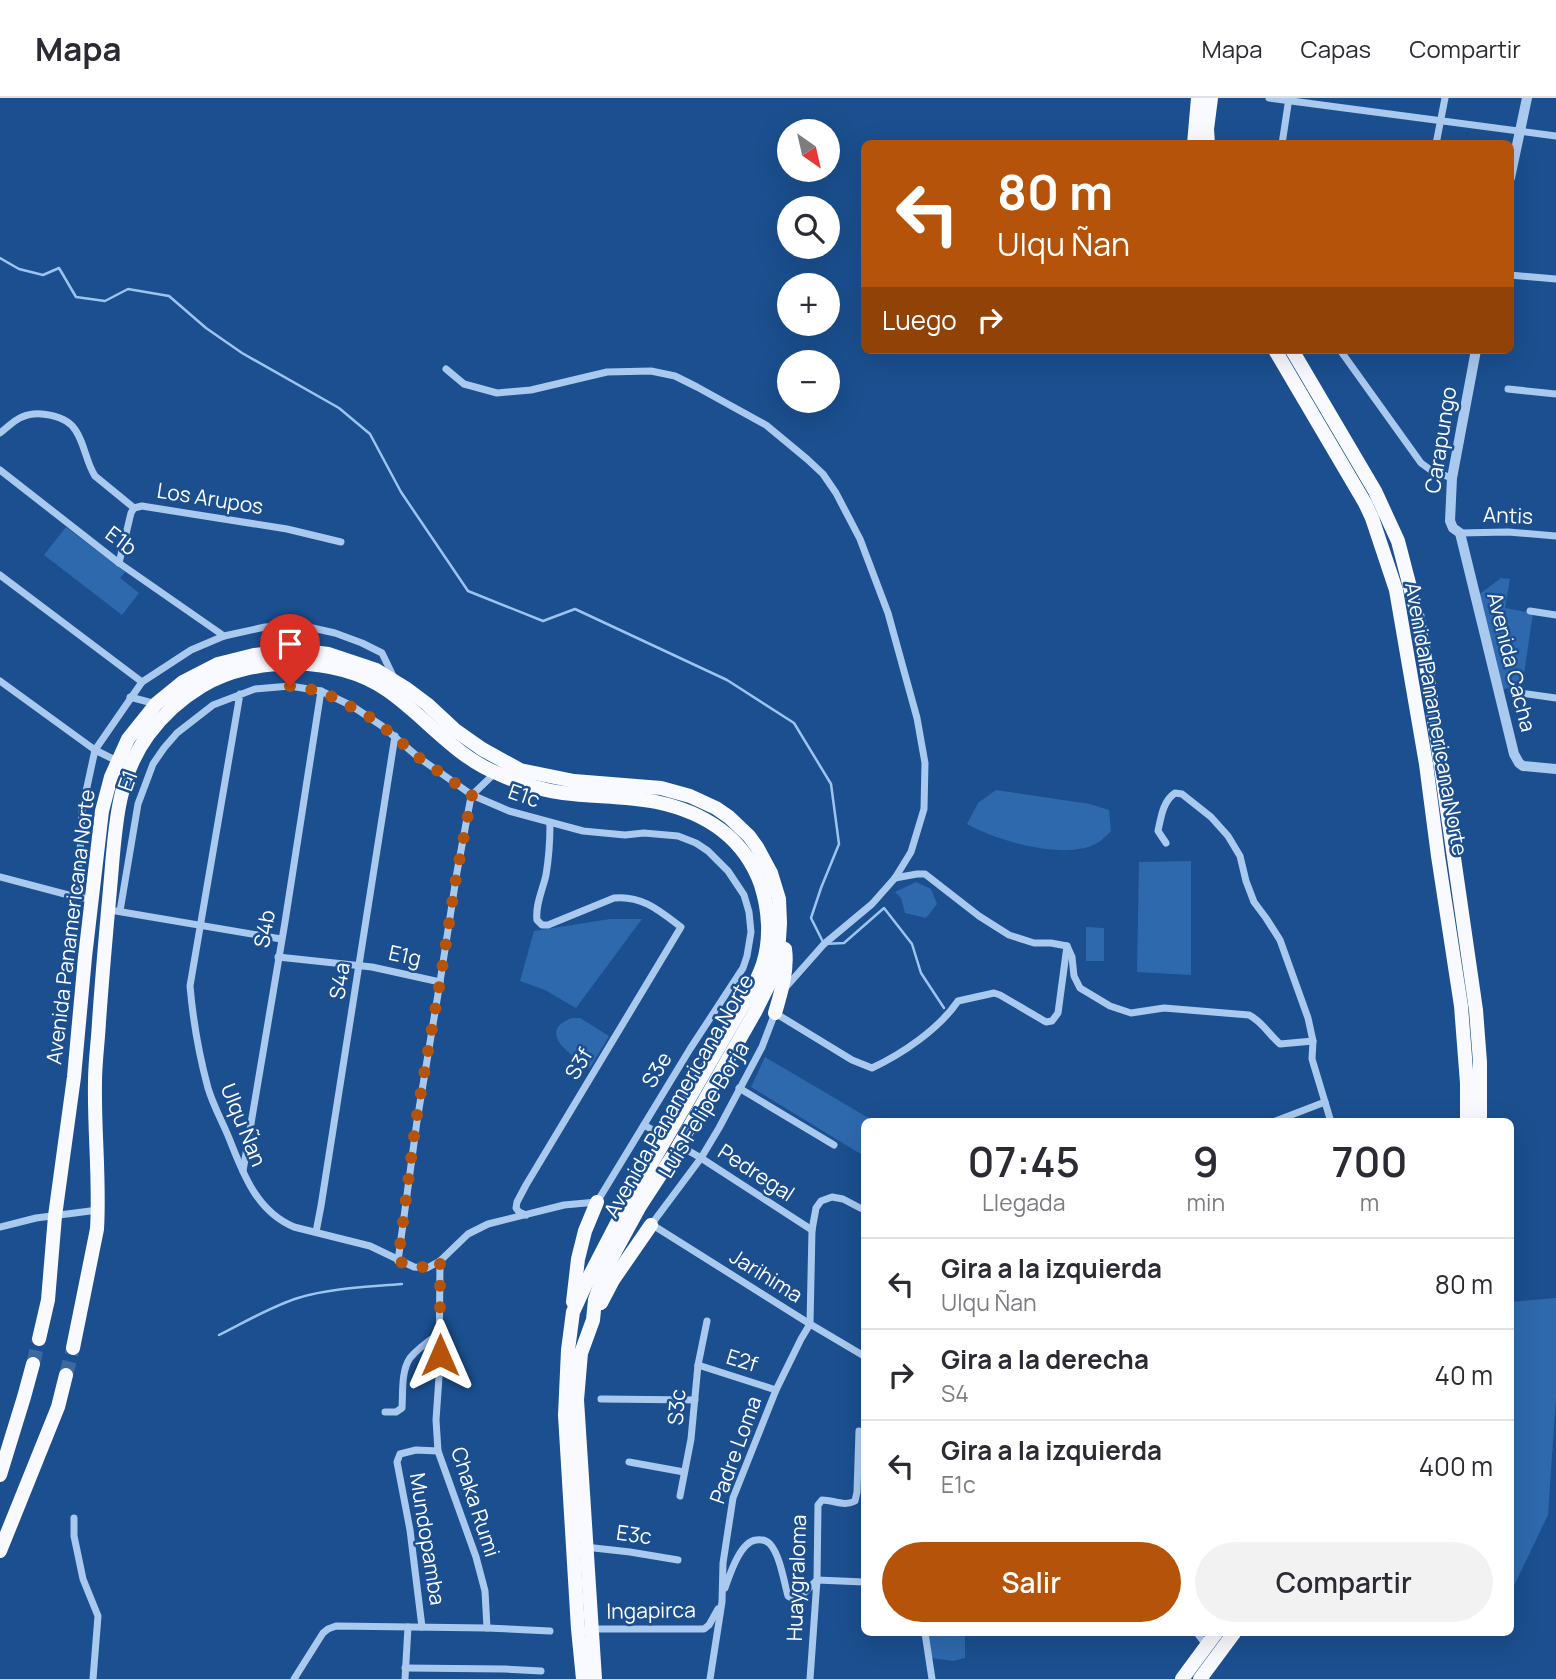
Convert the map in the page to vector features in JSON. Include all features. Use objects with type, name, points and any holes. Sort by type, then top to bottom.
[{"type":"highway","points":[[1194,140],[1198,98]]},
{"type":"highway","points":[[1208,140],[1211,98]]},
{"type":"highway","name":"Avenida Panamericana Norte","points":[[1277,354],[1365,503],[1396,590],[1426,764],[1461,1006],[1466,1118]]},
{"type":"highway","name":"Avenida Panamericana Norte","points":[[1294,354],[1375,491],[1398,541],[1416,614],[1426,664],[1476,1010],[1480,1118]]},
{"type":"highway","name":"Avenida Panamericana Norte","points":[[39,1339],[48,1300],[55,1216],[74,1077],[102,811],[111,777],[128,739],[156,704],[183,682],[218,664],[254,655],[297,650],[328,654],[376,670],[407,689],[482,749],[520,770],[574,781],[662,788],[690,796],[716,808],[742,828],[766,861],[779,899],[778,956],[774,972],[755,1012],[674,1154],[640,1206],[605,1270],[595,1300],[593,1320],[582,1353],[577,1400],[595,1679]]},
{"type":"highway","name":"Avenida Panamericana Norte","points":[[73,1348],[97,1229],[95,1078],[114,910],[118,804],[126,778],[146,738],[180,702],[204,685],[226,675],[282,663],[316,665],[349,672],[385,689],[463,753],[495,773],[558,793],[654,802],[699,815],[740,847],[758,878],[766,903],[767,950],[756,981],[617,1223],[573,1312],[565,1415],[583,1679]]},
{"type":"highway","points":[[775,1013],[786,962],[780,936]]},
{"type":"highway","points":[[573,1312],[578,1259],[585,1231],[597,1202]]},
{"type":"highway","points":[[593,1320],[613,1280],[651,1225]]},
{"type":"highway","points":[[0,1475],[33,1364]]},
{"type":"highway","points":[[0,1551],[58,1406],[66,1374]]},
{"type":"highway","points":[[1200,1679],[1232,1636]]},
{"type":"highway","points":[[1182,1679],[1201,1639]]},
{"type":"street","points":[[1269,98],[1556,136]]},
{"type":"street","points":[[1346,108],[1349,98]]},
{"type":"street","points":[[1437,140],[1445,98]]},
{"type":"street","points":[[1514,159],[1527,98]]},
{"type":"street","points":[[1283,140],[1288,99]]},
{"type":"street","points":[[1514,275],[1556,279]]},
{"type":"street","points":[[1343,354],[1421,463],[1452,478]]},
{"type":"street","name":"Carapungo","points":[[1460,533],[1453,528],[1450,521],[1452,478],[1475,354]]},
{"type":"street","points":[[446,369],[464,384],[497,393],[531,390],[607,372],[651,371],[675,376],[766,425],[823,474],[836,493],[860,539],[888,613],[917,718],[925,763],[924,809],[911,852],[895,878],[880,896],[815,954],[781,992]]},
{"type":"street","points":[[1508,389],[1556,394]]},
{"type":"street","name":"Los Arupos","points":[[0,433],[18,418],[27,415],[61,418],[77,431],[95,476],[134,508],[142,506],[287,529],[341,542]]},
{"type":"street","name":"E1b","points":[[0,470],[119,563],[224,636]]},
{"type":"street","points":[[119,563],[134,508]]},
{"type":"street","name":"Antis","points":[[1460,533],[1508,532],[1556,536]]},
{"type":"street","name":"Avenida Cacha","points":[[1460,533],[1514,754],[1523,766],[1556,769]]},
{"type":"street","points":[[0,575],[142,682]]},
{"type":"street","points":[[1530,611],[1556,615]]},
{"type":"street","points":[[76,897],[82,810],[95,750],[142,682],[191,650],[224,636],[265,626],[287,626],[335,633],[382,653],[397,683]]},
{"type":"street","points":[[0,681],[95,750],[117,761]]},
{"type":"street","name":"E1c","points":[[240,694],[290,686],[321,691],[365,714],[418,757],[472,795],[522,816],[583,831],[678,836],[696,843],[729,871],[744,895],[751,932],[747,956]]},
{"type":"street","name":"S4b","points":[[243,1172],[321,691]]},
{"type":"street","points":[[1520,693],[1556,698]]},
{"type":"street","name":"E1","points":[[114,910],[138,804],[153,764],[177,733],[196,717],[213,705],[240,694]]},
{"type":"street","name":"Ulqu Ñan","points":[[240,694],[190,986],[192,1016],[208,1089],[249,1186],[265,1207],[283,1222],[370,1246],[414,1267],[427,1268],[440,1261]]},
{"type":"street","points":[[130,697],[156,704]]},
{"type":"street","name":"S4a","points":[[316,1232],[395,736]]},
{"type":"street","points":[[398,1261],[416,1121],[472,795],[495,773]]},
{"type":"street","points":[[1166,843],[1158,831],[1164,807],[1175,793],[1182,794],[1211,817],[1228,836],[1240,856],[1254,902],[1280,940],[1308,1018],[1313,1041],[1312,1059],[1330,1118]]},
{"type":"street","name":"S3f","points":[[527,1215],[516,1208],[522,1194],[681,927],[657,909],[638,899],[625,897],[614,898],[548,925],[542,925],[537,920],[536,913],[546,876],[550,823]]},
{"type":"street","points":[[895,878],[925,874],[979,916],[1009,935],[1034,943],[1067,946]]},
{"type":"street","points":[[0,877],[92,900]]},
{"type":"street","points":[[114,910],[281,939]]},
{"type":"street","points":[[1067,946],[1072,957],[1074,976],[1080,988],[1110,1006],[1131,1013],[1164,1008],[1249,1015],[1257,1019],[1280,1045],[1313,1041]]},
{"type":"street","points":[[775,1013],[852,1060],[872,1068],[901,1052],[935,1027],[950,1014],[958,1001],[994,993],[1046,1022],[1052,1021],[1058,1013],[1067,946]]},
{"type":"street","name":"S3e","points":[[597,1202],[648,1127],[690,1049],[743,968],[747,956]]},
{"type":"street","name":"E1g","points":[[278,957],[372,967],[440,982]]},
{"type":"street","name":"Luis Felipe Borja","points":[[651,1225],[667,1205],[740,1088],[762,1047],[775,1013]]},
{"type":"street","points":[[740,1088],[834,1145]]},
{"type":"street","points":[[1283,1118],[1325,1102]]},
{"type":"street","name":"Pedregal","points":[[648,1127],[812,1230]]},
{"type":"street","points":[[810,1324],[812,1230],[816,1208],[821,1201],[832,1197],[843,1199],[861,1208]]},
{"type":"street","points":[[440,1261],[468,1234],[488,1224],[564,1205],[597,1202]]},
{"type":"street","points":[[0,1227],[36,1217],[98,1210]]},
{"type":"street","name":"Jarihima","points":[[651,1225],[861,1354]]},
{"type":"street","name":"Chaka Rumi","points":[[440,1261],[436,1420],[438,1451],[476,1557],[485,1591],[487,1628]]},
{"type":"street","name":"S3c","points":[[680,1496],[691,1439],[698,1365],[707,1321]]},
{"type":"street","name":"Padre Loma","points":[[710,1679],[722,1602],[723,1563],[733,1498],[776,1390],[810,1324]]},
{"type":"street","points":[[385,1412],[396,1412],[401,1408],[405,1370],[409,1359],[440,1333]]},
{"type":"street","name":"E2f","points":[[698,1365],[776,1390]]},
{"type":"street","points":[[601,1399],[695,1400]]},
{"type":"street","name":"Huaygraloma","points":[[810,1679],[817,1580],[818,1505],[822,1500],[844,1504],[855,1501],[859,1431]]},
{"type":"street","name":"Mundopamba","points":[[422,1627],[410,1530],[397,1462],[400,1454],[416,1450],[438,1451]]},
{"type":"street","points":[[629,1462],[684,1472]]},
{"type":"street","points":[[74,1518],[74,1536],[83,1579],[98,1616],[93,1679]]},
{"type":"street","name":"Ingapirca","points":[[592,1629],[704,1629],[722,1602],[726,1584],[748,1541],[760,1539],[769,1542],[775,1552],[788,1596],[799,1598],[817,1580]]},
{"type":"street","name":"E3c","points":[[586,1547],[678,1560]]},
{"type":"street","points":[[817,1580],[861,1582]]},
{"type":"street","points":[[294,1679],[320,1638],[328,1629],[336,1626],[550,1631]]},
{"type":"street","points":[[405,1679],[408,1627]]},
{"type":"street","points":[[925,1636],[932,1679]]},
{"type":"street","points":[[405,1668],[541,1671]]},
{"type":"shaded area","points":[[66,527],[125,572],[120,578],[139,593],[122,615],[44,555]]},
{"type":"shaded area","points":[[1501,578],[1510,579],[1505,608],[1533,613],[1524,674],[1519,688],[1499,689],[1477,596]]},
{"type":"shaded area","points":[[996,790],[1090,804],[1109,810],[1111,831],[1099,842],[1086,848],[1052,850],[996,837],[967,824],[978,803]]},
{"type":"shaded area","points":[[1191,861],[1191,975],[1137,972],[1139,862]]},
{"type":"shaded area","points":[[916,882],[931,889],[937,904],[926,918],[905,913],[901,898],[895,892]]},
{"type":"shaded area","points":[[610,919],[642,919],[576,1008],[545,990],[520,981],[534,931]]},
{"type":"shaded area","points":[[1086,927],[1104,928],[1104,961],[1086,961]]},
{"type":"shaded area","points":[[572,1018],[580,1018],[609,1036],[590,1068],[567,1051],[557,1037],[561,1024]]},
{"type":"shaded area","points":[[765,1057],[869,1118],[861,1118],[861,1154],[751,1087]]},
{"type":"shaded area","points":[[1556,1298],[1556,1397],[1548,1515],[1514,1586],[1514,1302]]},
{"type":"shaded area","points":[[928,1636],[965,1636],[965,1658],[953,1661],[931,1658]]},
{"type":"waterway","points":[[0,258],[19,269],[43,275],[59,268],[76,297],[105,301],[128,289],[169,296],[206,328],[242,353],[339,408],[370,434],[401,492],[468,591],[543,621],[575,609],[727,680],[794,723],[831,784],[839,844],[811,918],[824,944],[844,943],[884,908],[912,944],[921,973],[944,1008]]},
{"type":"waterway","points":[[219,1335],[298,1298],[336,1290],[402,1284]]},
{"type":"tunnel","points":[[33,1364],[39,1339]]},
{"type":"tunnel","points":[[66,1375],[73,1348]]},
{"type":"route","points":[[290,686],[321,691],[352,706],[472,795],[416,1121],[398,1261],[427,1268],[440,1261],[440,1355]]}]
